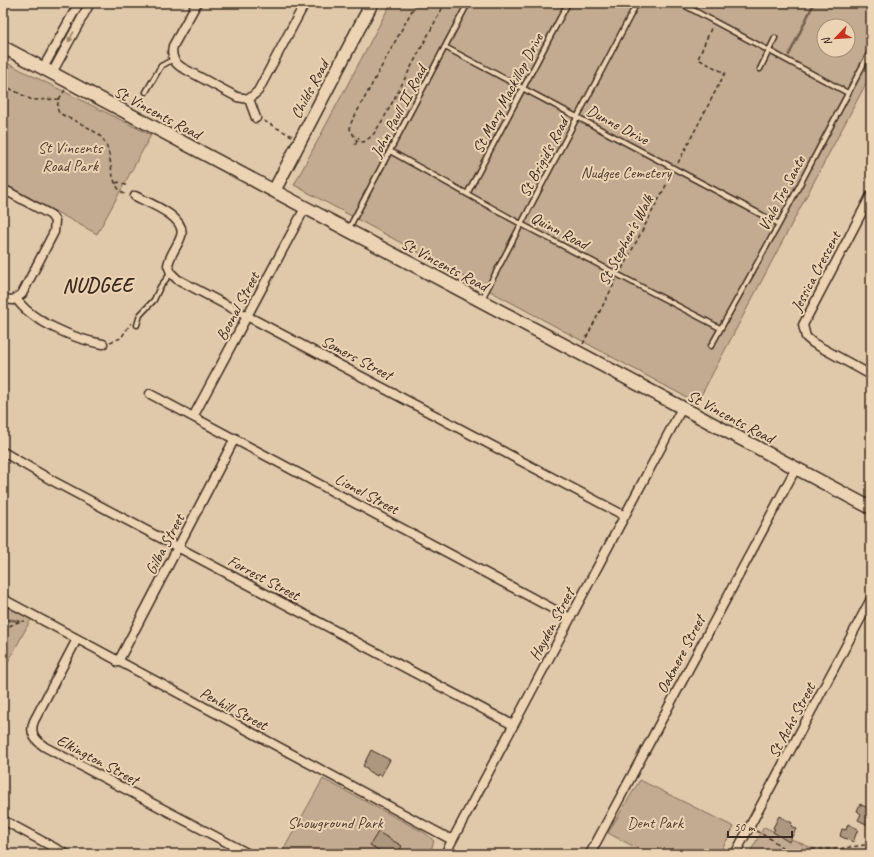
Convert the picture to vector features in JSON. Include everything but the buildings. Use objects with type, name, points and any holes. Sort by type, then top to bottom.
[{"type":"main road","name":"Childs Road","points":[[274,191],[372,3]]},
{"type":"main road","name":"St Vincents Road","points":[[3,47],[871,508]]},
{"type":"street","points":[[47,71],[79,3]]},
{"type":"street","points":[[47,71],[90,3]]},
{"type":"street","points":[[196,3],[174,46],[172,53],[174,59],[181,67],[237,97],[249,99]]},
{"type":"street","points":[[249,99],[258,91],[305,3]]},
{"type":"street","points":[[249,99],[256,118]]},
{"type":"street","points":[[3,189],[51,214],[56,225],[54,232],[23,291],[16,298],[9,301],[3,299]]},
{"type":"street","name":"Jessica Crescent","points":[[871,195],[803,325],[806,337],[813,344],[871,375]]},
{"type":"street","points":[[135,196],[174,217],[182,226],[181,238],[169,261],[171,273]]},
{"type":"street","name":"Boonal Street","points":[[193,417],[305,208]]},
{"type":"street","name":"Somers Street","points":[[171,273],[177,278],[625,516]]},
{"type":"street","points":[[16,298],[29,313],[70,335],[90,342],[103,344]]},
{"type":"street","name":"Lionel Street","points":[[150,394],[570,618]]},
{"type":"street","name":"Hayden Street","points":[[445,854],[682,408]]},
{"type":"street","name":"Gilba Street","points":[[118,662],[235,438]]},
{"type":"street","name":"Forrest Street","points":[[3,452],[513,725]]},
{"type":"street","name":"Oakmere Street","points":[[590,854],[796,468]]},
{"type":"street","name":"Penhill Street","points":[[3,599],[452,840]]},
{"type":"street","name":"St Achs Street","points":[[735,854],[871,599]]},
{"type":"street","name":"Elkington Street","points":[[77,639],[34,721],[32,731],[36,739],[45,747],[249,854]]},
{"type":"street","points":[[3,820],[66,854]]},
{"type":"lane","name":"John Paull II Road","points":[[348,230],[468,3]]},
{"type":"lane","name":"St Mary Mackillop Drive","points":[[467,194],[568,3]]},
{"type":"lane","name":"St Brigid's Road","points":[[480,301],[637,3]]},
{"type":"lane","points":[[680,3],[848,93]]},
{"type":"lane","points":[[760,69],[775,38]]},
{"type":"lane","name":"Dunne Drive","points":[[445,47],[779,224]]},
{"type":"lane","name":"Viale Tre Sante","points":[[711,346],[779,224],[871,50]]},
{"type":"lane","points":[[146,92],[161,66],[174,59]]},
{"type":"lane","name":"Quinn Road","points":[[390,151],[521,224],[720,328]]},
{"type":"lane","points":[[137,325],[140,315],[154,300],[160,287],[171,273]]},
{"type":"path","points":[[357,141],[350,129],[350,123],[416,3]]},
{"type":"path","points":[[357,141],[364,142],[373,135],[384,118],[445,3]]},
{"type":"path","name":"St Stephen's Walk","points":[[578,353],[725,73],[698,59],[714,22]]},
{"type":"path","points":[[3,85],[32,100],[59,99]]},
{"type":"path","points":[[65,90],[59,99],[57,108],[59,113],[101,136],[106,145],[116,183],[121,192],[126,195],[135,196]]},
{"type":"path","points":[[130,103],[144,97],[146,92]]},
{"type":"path","points":[[256,118],[300,140]]},
{"type":"path","points":[[355,145],[359,137]]},
{"type":"path","points":[[116,183],[120,182],[126,186]]},
{"type":"path","points":[[103,344],[121,338],[129,325],[136,319],[140,319]]},
{"type":"path","points":[[3,629],[18,622],[27,620],[33,615]]},
{"type":"path","points":[[749,827],[771,838],[791,854]]},
{"type":"path","points":[[807,854],[814,849],[838,849],[871,844]]},
{"type":"green space","name":"Nudgee Cemetery","points":[[391,3],[871,3],[871,74],[697,403],[294,185]]},
{"type":"green space","name":"St Vincents Road Park","points":[[3,61],[151,135],[97,234],[3,183]]},
{"type":"green space","points":[[3,605],[31,619],[7,664],[3,663]]},
{"type":"green space","name":"Showground Park","points":[[323,779],[425,833],[434,841],[431,850],[427,854],[281,854]]},
{"type":"green space","name":"Dent Park","points":[[640,780],[734,827],[719,854],[648,854],[608,833]]},
{"type":"green space","points":[[764,827],[814,849],[812,854],[749,854]]},
{"type":"waterway","points":[[789,55],[814,3]]},
{"type":"waterway","points":[[3,619],[19,621]]},
{"type":"district","name":"NUDGEE","points":[[98,285]]}]
